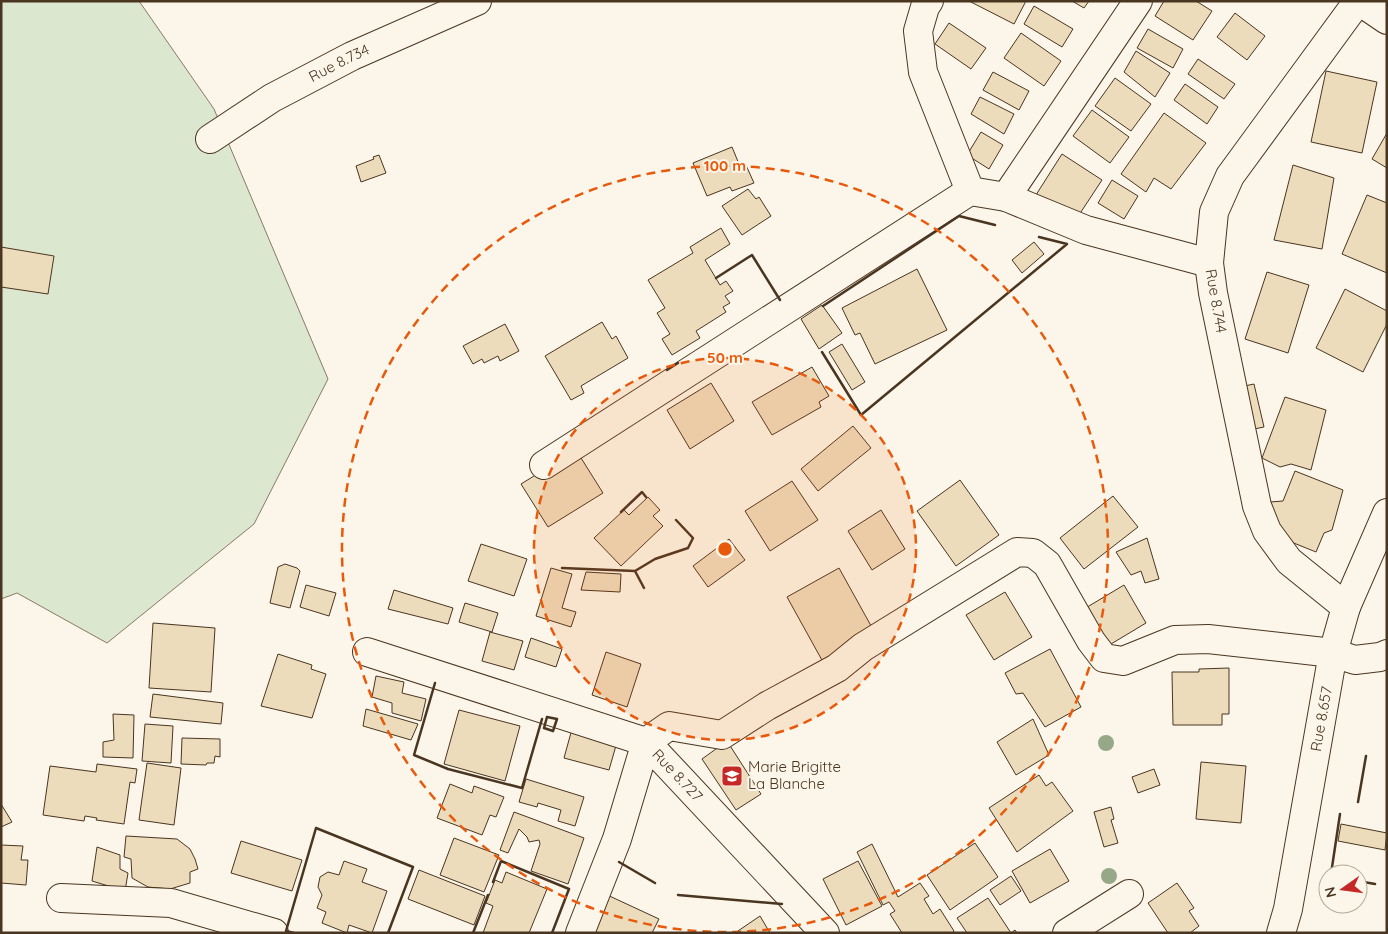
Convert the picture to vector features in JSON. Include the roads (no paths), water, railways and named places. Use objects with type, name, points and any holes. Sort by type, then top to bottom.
[{"type":"street","name":"Rue 8.734","points":[[210,139],[272,98],[352,56],[477,1]]},
{"type":"street","points":[[930,1],[925,8],[918,31],[923,72],[970,191]]},
{"type":"street","points":[[1006,197],[1138,1]]},
{"type":"street","points":[[1359,1],[1387,20]]},
{"type":"street","name":"Rue 8.744","points":[[1346,607],[1288,561],[1267,531],[1257,506],[1213,293],[1209,262],[1214,212],[1230,176],[1359,1]]},
{"type":"street","points":[[544,466],[970,191],[1006,197],[1086,230],[1209,262]]},
{"type":"street","name":"Rue 8.657","points":[[1281,933],[1288,909],[1333,653],[1346,607],[1387,513]]},
{"type":"street","points":[[367,652],[646,742],[670,726],[722,735],[767,706],[837,668],[863,647],[1017,552],[1033,552],[1047,564],[1091,641],[1104,658],[1123,662],[1175,640],[1208,638],[1333,653],[1356,660],[1380,657],[1387,654]]},
{"type":"street","name":"Rue 8.727","points":[[580,933],[617,839],[646,742]]},
{"type":"street","name":"Rue 8.727","points":[[646,742],[825,933]]},
{"type":"street","points":[[1068,933],[1129,894]]},
{"type":"street","points":[[61,898],[171,903],[274,933]]},
{"type":"place","name":"Marie Brigitte La Blanche","points":[[732,776]]}]
